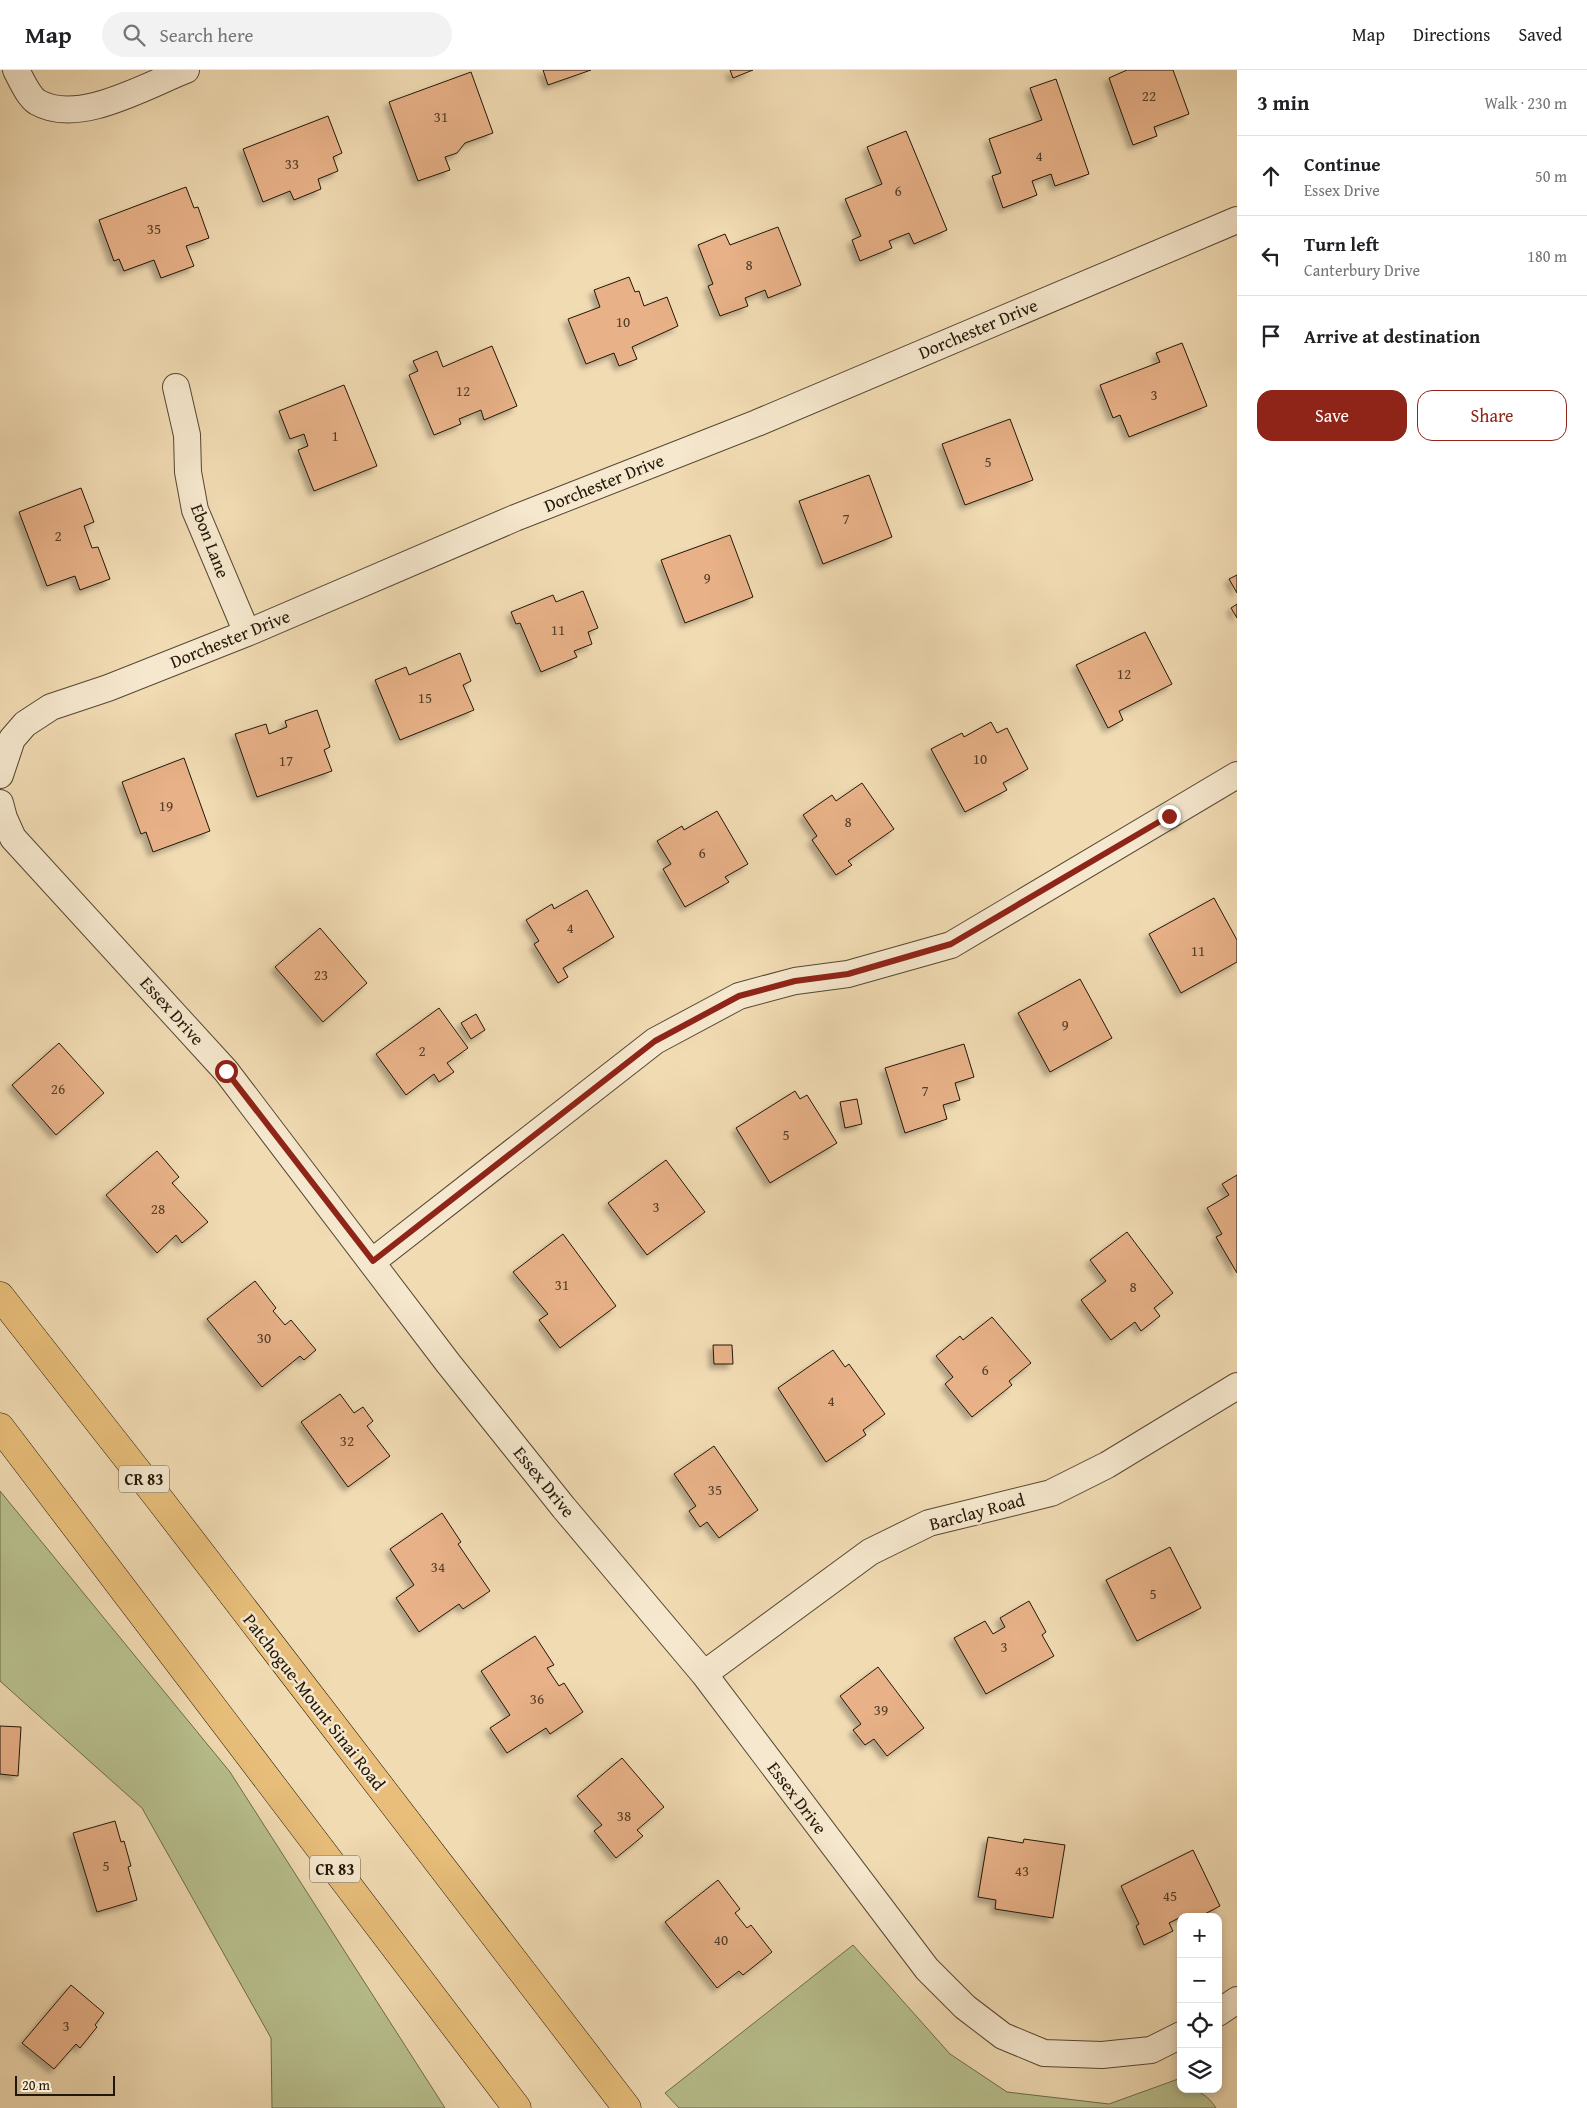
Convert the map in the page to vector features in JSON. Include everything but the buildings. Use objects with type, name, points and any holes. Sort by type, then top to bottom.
[{"type":"highway","name":"Patchogue-Mount Sinai Road","points":[[0,1296],[160,1500],[627,2108]]},
{"type":"highway","name":"CR 83","points":[[0,1427],[517,2108]]},
{"type":"street","points":[[16,70],[36,101],[56,110],[73,110],[91,108],[186,70]]},
{"type":"street","name":"Dorchester Drive","points":[[0,775],[12,739],[25,724],[50,707],[108,688],[247,633],[515,518],[766,419],[1237,220]]},
{"type":"street","name":"Ebon Lane","points":[[176,387],[187,435],[188,472],[196,510],[247,633]]},
{"type":"street","points":[[373,1261],[655,1041],[739,996],[795,981],[848,974],[951,944],[1237,774]]},
{"type":"street","name":"Essex Drive","points":[[0,803],[13,838],[226,1071],[373,1261],[448,1363],[546,1485],[704,1674],[927,1969],[965,2007],[1003,2036],[1044,2053],[1102,2055],[1151,2050],[1177,2037]]},
{"type":"street","name":"Barclay Road","points":[[704,1674],[870,1552],[929,1523],[1050,1493],[1107,1465],[1237,1386]]},
{"type":"street","points":[[1222,2010],[1237,2000]]},
{"type":"green space","points":[[0,1491],[230,1772],[445,2108],[272,2108],[271,2038],[142,1808],[0,1681]]},
{"type":"green space","points":[[853,1945],[950,2054],[1007,2092],[1109,2104],[1177,2079],[1177,2093],[1201,2093],[1216,2108],[679,2108],[665,2093]]},
{"type":"route","points":[[226,1071],[373,1261],[655,1041],[739,996],[795,981],[848,974],[951,944],[1169,816]]}]
